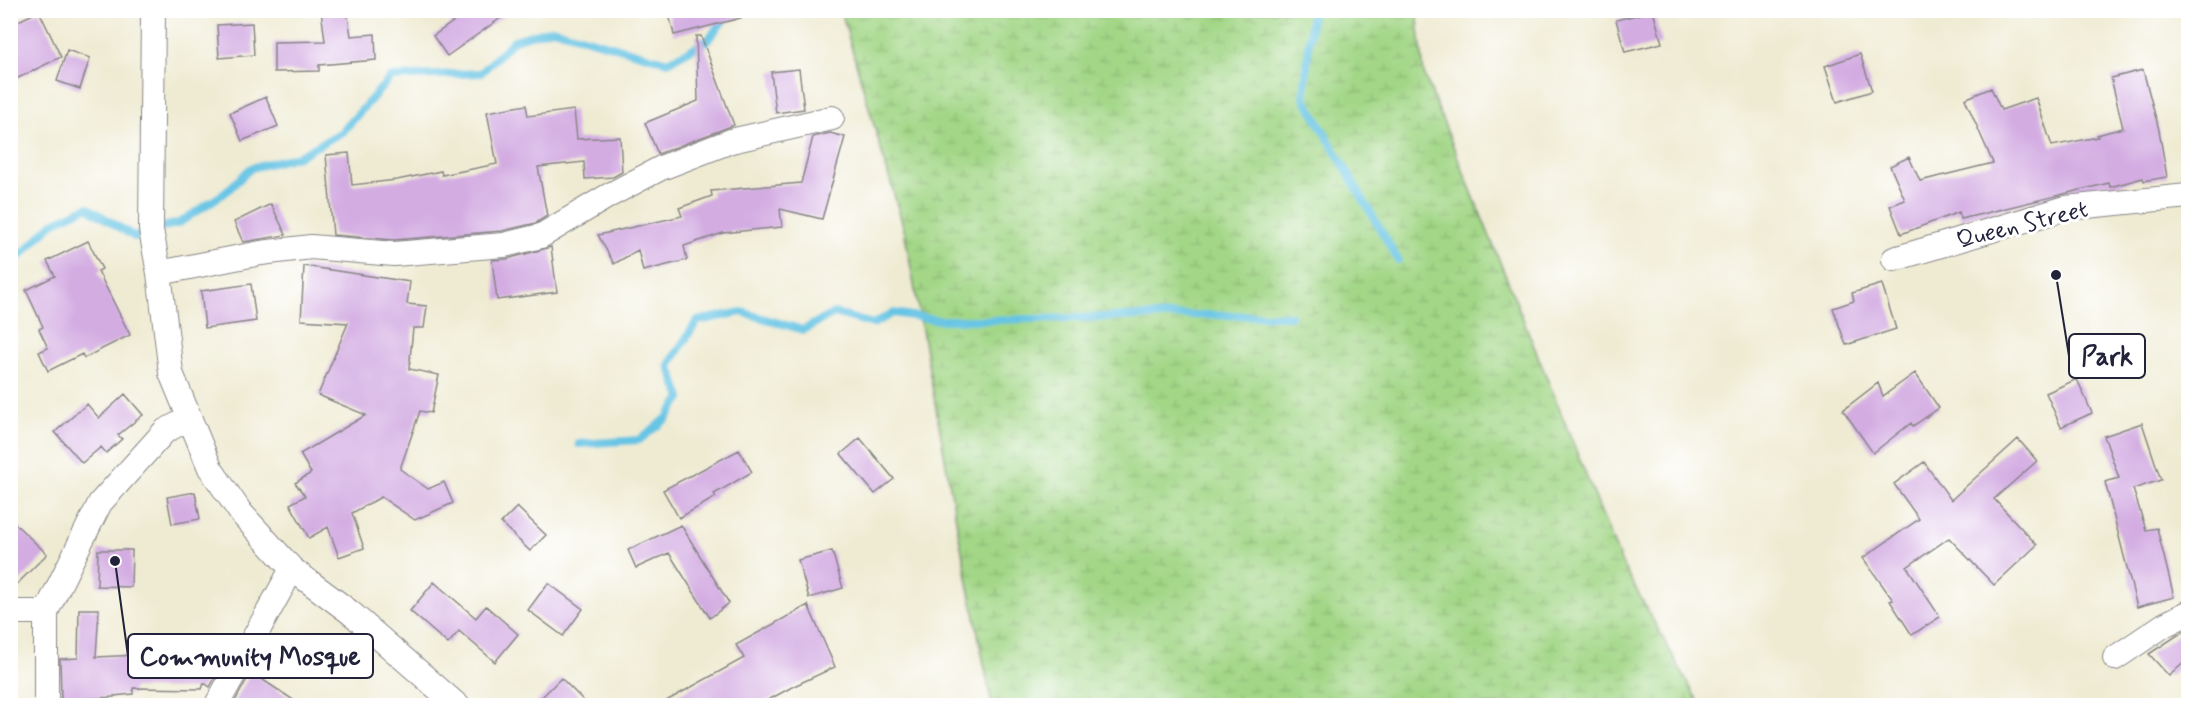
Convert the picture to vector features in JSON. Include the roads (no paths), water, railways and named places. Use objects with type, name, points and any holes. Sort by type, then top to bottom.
[{"type":"street","points":[[153,10],[151,230],[159,273],[171,373],[188,419],[216,477],[241,513],[292,569],[351,613],[458,705]]},
{"type":"street","points":[[159,273],[261,253],[311,248],[394,254],[504,245],[541,236],[652,173],[731,141],[832,118]]},
{"type":"street","name":"Queen Street","points":[[1894,259],[2066,208],[2188,196]]},
{"type":"street","points":[[46,705],[46,612],[100,503],[165,431],[188,419]]},
{"type":"street","points":[[216,705],[292,569]]},
{"type":"street","points":[[10,612],[46,612]]},
{"type":"street","points":[[2115,658],[2164,625],[2188,613]]},
{"type":"waterway","points":[[1312,10],[1304,97],[1398,260]]},
{"type":"waterway","points":[[10,266],[53,223],[87,207],[135,237],[151,230],[179,223],[226,192],[251,168],[299,156],[342,132],[391,77],[481,73],[514,40],[552,29],[668,62],[707,41],[726,17]]},
{"type":"waterway","points":[[579,444],[639,440],[666,419],[681,398],[669,365],[697,321],[742,312],[803,330],[834,313],[873,324],[893,313],[938,320],[1199,315],[1290,316]]},
{"type":"place","name":"Park","points":[[2056,275]]},
{"type":"place","name":"Community Mosque","points":[[115,561]]}]
